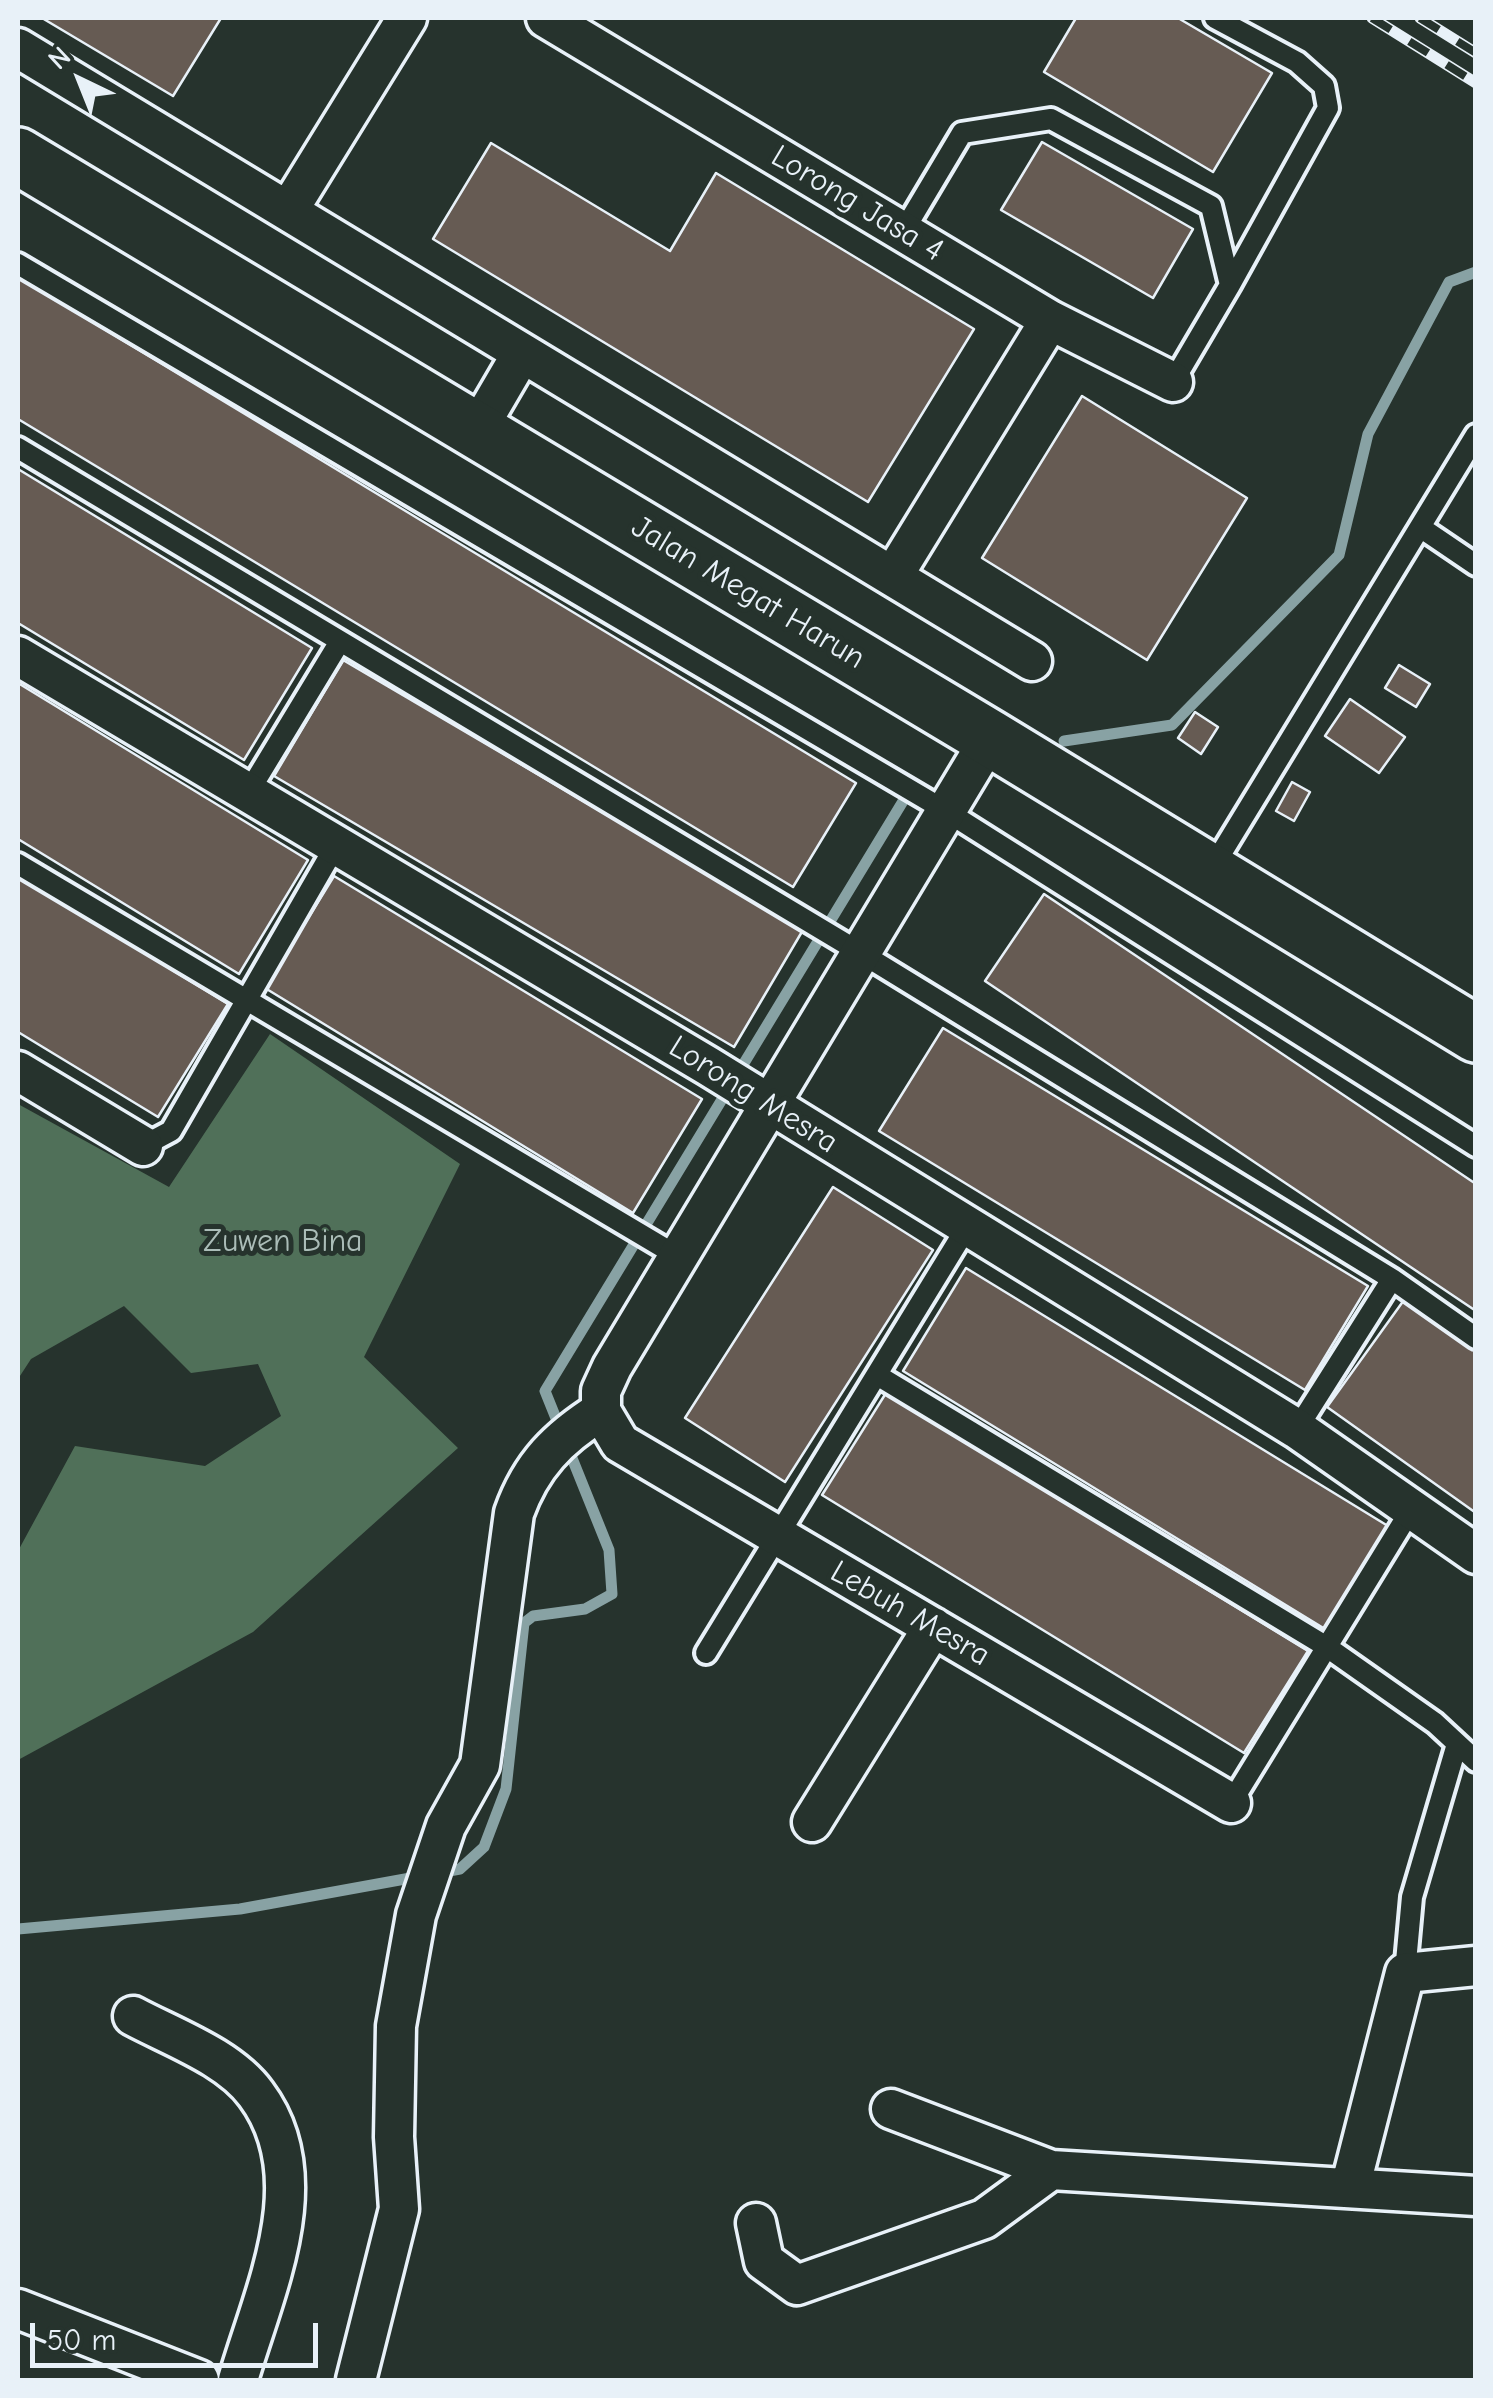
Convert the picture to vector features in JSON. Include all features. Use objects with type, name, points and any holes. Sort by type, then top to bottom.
[{"type":"street","points":[[288,211],[407,18]]},
{"type":"street","name":"Lorong Jasa 4","points":[[546,18],[1050,320],[1173,382]]},
{"type":"street","points":[[18,48],[1032,661]]},
{"type":"street","name":"Jalan Megat Harun","points":[[18,156],[1476,1034]]},
{"type":"street","points":[[893,576],[1050,320]]},
{"type":"street","points":[[477,430],[522,353]]},
{"type":"street","name":"Lorong Mesra","points":[[18,656],[708,1066],[1297,1430],[1476,1554]]},
{"type":"street","points":[[356,2380],[399,2209],[394,2137],[396,2026],[422,1896],[459,1798],[480,1765],[514,1513],[526,1480],[574,1430],[601,1390],[665,1249],[846,945],[946,812],[990,738]]},
{"type":"street","points":[[18,1070],[143,1146]]},
{"type":"street","name":"Lebuh Mesra","points":[[574,1430],[620,1443],[1231,1803]]},
{"type":"street","points":[[812,1822],[934,1628]]},
{"type":"street","points":[[1350,2188],[1405,1973],[1476,1966]]},
{"type":"street","points":[[133,2016],[214,2059],[255,2092],[284,2149],[285,2217],[238,2380]]},
{"type":"street","points":[[891,2109],[1051,2170],[1476,2196]]},
{"type":"street","points":[[756,2223],[764,2261],[797,2284],[984,2218],[1051,2170]]},
{"type":"street","points":[[18,2309],[199,2380]]},
{"type":"lane","points":[[1173,382],[1247,262],[1328,108],[1324,86],[1297,62],[1214,18]]},
{"type":"lane","points":[[903,232],[962,134],[1051,119],[1211,206],[1230,285]]},
{"type":"lane","points":[[18,264],[946,812],[1476,1146]]},
{"type":"lane","points":[[1210,872],[1476,435]]},
{"type":"lane","points":[[18,448],[846,945],[1392,1280],[1476,1338]]},
{"type":"lane","points":[[1420,527],[1476,565]]},
{"type":"lane","points":[[248,793],[339,642]]},
{"type":"lane","points":[[143,1146],[172,1131],[336,845]]},
{"type":"lane","points":[[18,864],[665,1249]]},
{"type":"lane","points":[[706,1653],[967,1227]]},
{"type":"lane","points":[[1297,1430],[1392,1280]]},
{"type":"lane","points":[[878,1375],[1328,1646],[1476,1760]]},
{"type":"lane","points":[[1231,1803],[1412,1508]]},
{"type":"lane","points":[[1405,1973],[1412,1897],[1457,1744]]},
{"type":"green space","name":"Zuwen Bina","points":[[270,1034],[460,1164],[364,1357],[458,1448],[253,1632],[18,1760],[18,1551],[75,1446],[205,1466],[281,1416],[258,1364],[191,1373],[124,1306],[31,1359],[18,1379],[18,1104],[169,1187]]},
{"type":"building","points":[[42,18],[221,18],[173,96]]},
{"type":"building","points":[[1076,18],[1178,18],[1272,73],[1213,172],[1044,72]]},
{"type":"building","points":[[1042,142],[1193,229],[1153,298],[1001,210]]},
{"type":"building","points":[[491,143],[670,251],[716,173],[974,329],[868,502],[433,239]]},
{"type":"building","points":[[18,277],[856,783],[793,887],[18,419]]},
{"type":"building","points":[[1082,396],[1247,498],[1147,660],[982,558]]},
{"type":"building","points":[[18,469],[312,648],[244,760],[18,623]]},
{"type":"building","points":[[343,660],[803,930],[734,1047],[274,776]]},
{"type":"building","points":[[1399,665],[1430,684],[1416,707],[1385,688]]},
{"type":"building","points":[[18,683],[308,860],[239,974],[18,839]]},
{"type":"building","points":[[1350,699],[1405,737],[1379,773],[1325,736]]},
{"type":"building","points":[[1195,712],[1218,727],[1201,754],[1178,738]]},
{"type":"building","points":[[1292,782],[1310,792],[1294,821],[1276,811]]},
{"type":"building","points":[[18,876],[228,1004],[158,1117],[18,1032]]},
{"type":"building","points":[[334,876],[702,1099],[633,1213],[265,988]]},
{"type":"building","points":[[1044,894],[1476,1184],[1476,1311],[985,981]]},
{"type":"building","points":[[943,1028],[1368,1286],[1305,1390],[879,1131]]},
{"type":"building","points":[[833,1187],[933,1250],[785,1482],[685,1418]]},
{"type":"building","points":[[966,1268],[1388,1526],[1325,1629],[903,1371]]},
{"type":"building","points":[[1404,1300],[1476,1351],[1476,1513],[1327,1407]]},
{"type":"building","points":[[886,1393],[1308,1651],[1244,1753],[822,1495]]},
{"type":"waterway","points":[[1064,741],[1172,725],[1339,555],[1368,434],[1449,282],[1476,272]]},
{"type":"waterway","points":[[18,1929],[240,1909],[460,1869],[484,1847],[506,1789],[524,1623],[533,1616],[585,1609],[612,1594],[609,1550],[545,1391],[908,793]]},
{"type":"railway","points":[[1372,18],[1476,83]]},
{"type":"railway","points":[[1420,18],[1476,53]]}]
